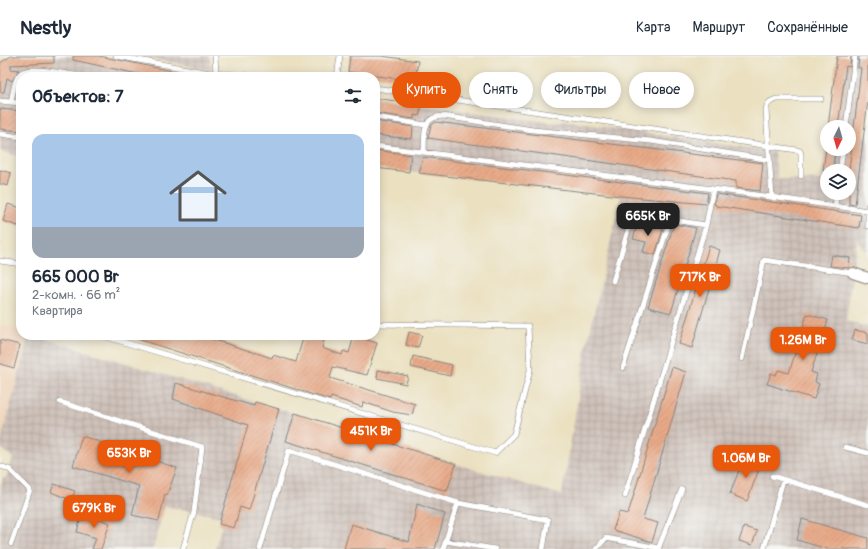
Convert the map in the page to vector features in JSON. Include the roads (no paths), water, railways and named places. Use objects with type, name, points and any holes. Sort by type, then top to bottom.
[{"type":"street","points":[[853,273],[868,278]]},
{"type":"lane","points":[[116,56],[205,72]]},
{"type":"lane","points":[[215,56],[216,72]]},
{"type":"lane","points":[[338,72],[340,56]]},
{"type":"lane","points":[[847,120],[855,56]]},
{"type":"lane","points":[[23,72],[52,72]]},
{"type":"lane","points":[[11,102],[16,82]]},
{"type":"lane","points":[[380,89],[800,151],[801,176]]},
{"type":"lane","points":[[772,198],[766,110],[767,105],[771,101],[777,99],[821,99]]},
{"type":"lane","points":[[0,101],[16,103]]},
{"type":"lane","points":[[424,152],[426,125],[431,118],[443,116],[533,130],[651,141],[770,160]]},
{"type":"lane","points":[[380,118],[426,125]]},
{"type":"lane","points":[[0,134],[16,136]]},
{"type":"lane","points":[[380,147],[713,189],[772,198],[868,209],[868,226]]},
{"type":"lane","points":[[625,496],[706,225],[713,189]]},
{"type":"lane","points":[[835,206],[836,200]]},
{"type":"lane","points":[[613,281],[631,220],[635,216],[640,215],[706,225]]},
{"type":"lane","points":[[623,368],[670,220]]},
{"type":"lane","points":[[742,359],[764,260],[853,273]]},
{"type":"lane","points":[[0,261],[16,263]]},
{"type":"lane","points":[[117,340],[495,453],[514,434],[530,370],[528,326],[380,324]]},
{"type":"lane","points":[[60,402],[202,447],[194,512],[183,549]]},
{"type":"lane","points":[[845,447],[868,453]]},
{"type":"lane","points":[[260,549],[289,450],[458,503],[548,520],[543,549]]},
{"type":"lane","points":[[0,466],[9,469],[30,490],[11,544]]},
{"type":"lane","points":[[772,476],[868,505]]},
{"type":"lane","points":[[764,549],[783,480]]},
{"type":"lane","points":[[596,549],[606,538],[659,549],[682,489]]},
{"type":"lane","points":[[443,549],[458,503]]},
{"type":"lane","points":[[446,541],[495,549]]}]
